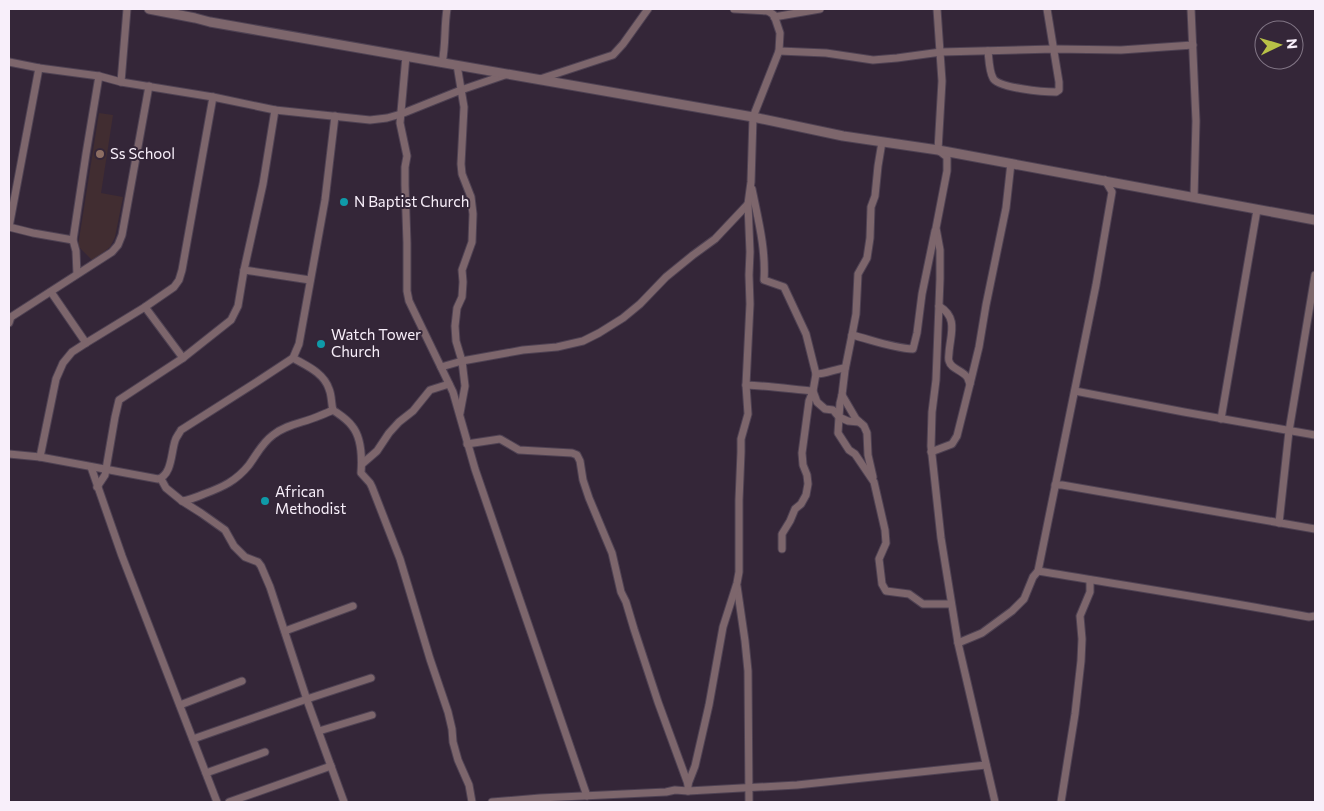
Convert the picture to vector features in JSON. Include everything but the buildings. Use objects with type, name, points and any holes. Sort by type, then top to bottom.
[{"type":"street","points":[[121,82],[127,9]]},
{"type":"street","points":[[149,9],[210,22],[753,118],[843,136],[938,150],[1105,180],[1315,220]]},
{"type":"street","points":[[442,62],[446,9]]},
{"type":"street","points":[[539,80],[613,55],[648,9]]},
{"type":"street","points":[[688,788],[695,766],[723,628],[739,572],[741,438],[748,414],[746,385],[750,304],[748,275],[750,252],[748,204],[751,182],[753,118],[778,51],[780,33],[774,15],[768,10],[734,9]]},
{"type":"street","points":[[774,17],[820,9]]},
{"type":"street","points":[[937,9],[942,81],[938,150]]},
{"type":"street","points":[[988,51],[992,78],[996,82],[1004,86],[1056,92],[1059,90],[1047,9]]},
{"type":"street","points":[[1190,9],[1196,121],[1194,197]]},
{"type":"street","points":[[778,51],[826,53],[873,60],[941,52],[1054,49],[1121,50],[1192,45]]},
{"type":"street","points":[[406,56],[401,114],[407,156],[405,185],[407,291],[409,302],[453,392],[467,444],[587,796]]},
{"type":"street","points":[[9,62],[99,76],[121,82],[213,97],[275,110],[370,120],[401,114],[460,90],[507,74]]},
{"type":"street","points":[[457,65],[464,107],[462,174],[472,197],[473,214],[472,242],[462,270],[462,297],[457,308],[455,326],[465,386],[460,416]]},
{"type":"street","points":[[39,68],[9,227],[73,240]]},
{"type":"street","points":[[76,274],[76,251],[73,240],[99,76]]},
{"type":"street","points":[[10,319],[112,252],[118,245],[122,235],[148,86]]},
{"type":"street","points":[[40,457],[56,379],[63,363],[72,352],[144,307],[174,286],[179,280],[213,97]]},
{"type":"street","points":[[98,487],[105,475],[119,400],[183,358],[231,320],[238,306],[275,110]]},
{"type":"street","points":[[161,479],[168,471],[176,438],[181,430],[293,358],[299,344],[325,200],[336,116]]},
{"type":"street","points":[[874,482],[838,433],[845,368],[856,314],[858,274],[867,258],[871,207],[875,196],[882,142]]},
{"type":"street","points":[[852,335],[903,349],[913,349],[928,262],[947,171],[947,157],[938,150]]},
{"type":"street","points":[[932,452],[952,444],[957,436],[974,372],[1006,208],[1011,163]]},
{"type":"street","points":[[958,644],[982,634],[1012,612],[1024,599],[1032,577],[1038,571],[1096,285],[1112,192],[1105,180]]},
{"type":"street","points":[[751,182],[762,242],[765,265],[764,280],[784,287],[806,334],[816,374],[809,402],[803,442],[803,466],[808,484],[806,495],[801,504],[795,509],[782,534],[782,549]]},
{"type":"street","points":[[441,367],[462,361],[523,350],[557,347],[583,341],[599,334],[623,318],[673,272],[715,239],[748,204]]},
{"type":"street","points":[[1221,419],[1257,210]]},
{"type":"street","points":[[936,228],[940,250],[936,380],[932,412],[932,452],[941,538],[958,644],[995,802]]},
{"type":"street","points":[[244,270],[310,280]]},
{"type":"street","points":[[1279,524],[1288,431],[1315,275]]},
{"type":"street","points":[[51,292],[86,343]]},
{"type":"street","points":[[939,306],[946,310],[952,322],[948,361],[953,367],[968,377],[970,384]]},
{"type":"street","points":[[144,307],[183,358]]},
{"type":"street","points":[[293,358],[322,377],[330,391],[333,410],[348,421],[356,432],[362,464],[361,473],[372,487],[400,559],[448,712],[453,742],[458,760],[469,785],[472,802]]},
{"type":"street","points":[[816,374],[845,368]]},
{"type":"street","points":[[362,464],[377,451],[389,433],[413,411],[430,390],[449,384]]},
{"type":"street","points":[[746,385],[813,391]]},
{"type":"street","points":[[813,391],[817,402],[825,409],[833,410],[839,417],[848,421],[859,422]]},
{"type":"street","points":[[1075,391],[1315,435]]},
{"type":"street","points":[[842,395],[867,433],[868,455],[886,543],[879,559],[884,588],[889,592],[909,594],[923,604],[951,604]]},
{"type":"street","points":[[182,501],[191,500],[232,482],[248,465],[261,446],[280,430],[319,417],[333,410]]},
{"type":"street","points":[[467,444],[500,439],[519,450],[572,453],[578,457],[583,480],[612,553],[621,592],[688,788]]},
{"type":"street","points":[[9,454],[40,457],[161,479]]},
{"type":"street","points":[[91,467],[122,556],[218,802]]},
{"type":"street","points":[[161,479],[166,488],[182,501],[226,530],[234,546],[245,557],[258,562],[262,566],[344,802]]},
{"type":"street","points":[[1055,485],[1315,529]]},
{"type":"street","points":[[1038,571],[1154,589],[1309,617],[1315,616]]},
{"type":"street","points":[[1061,802],[1075,714],[1081,661],[1080,616],[1090,592],[1090,580]]},
{"type":"street","points":[[737,584],[748,671],[749,802]]},
{"type":"street","points":[[285,631],[353,606]]},
{"type":"street","points":[[193,739],[371,678]]},
{"type":"street","points":[[180,705],[242,682]]},
{"type":"street","points":[[319,731],[372,715]]},
{"type":"street","points":[[206,773],[266,752]]},
{"type":"street","points":[[492,802],[666,792],[688,788],[748,788],[848,780],[986,765]]},
{"type":"street","points":[[229,802],[331,766]]},
{"type":"shaded area","name":"Ss School","points":[[99,113],[113,115],[101,193],[123,197],[115,237],[110,247],[93,261],[78,246]]},
{"type":"place","name":"Ss School","points":[[100,154]]},
{"type":"place","name":"N Baptist Church","points":[[344,202]]},
{"type":"place","name":"Watch Tower Church","points":[[321,344]]},
{"type":"place","name":"African Methodist","points":[[265,501]]}]
